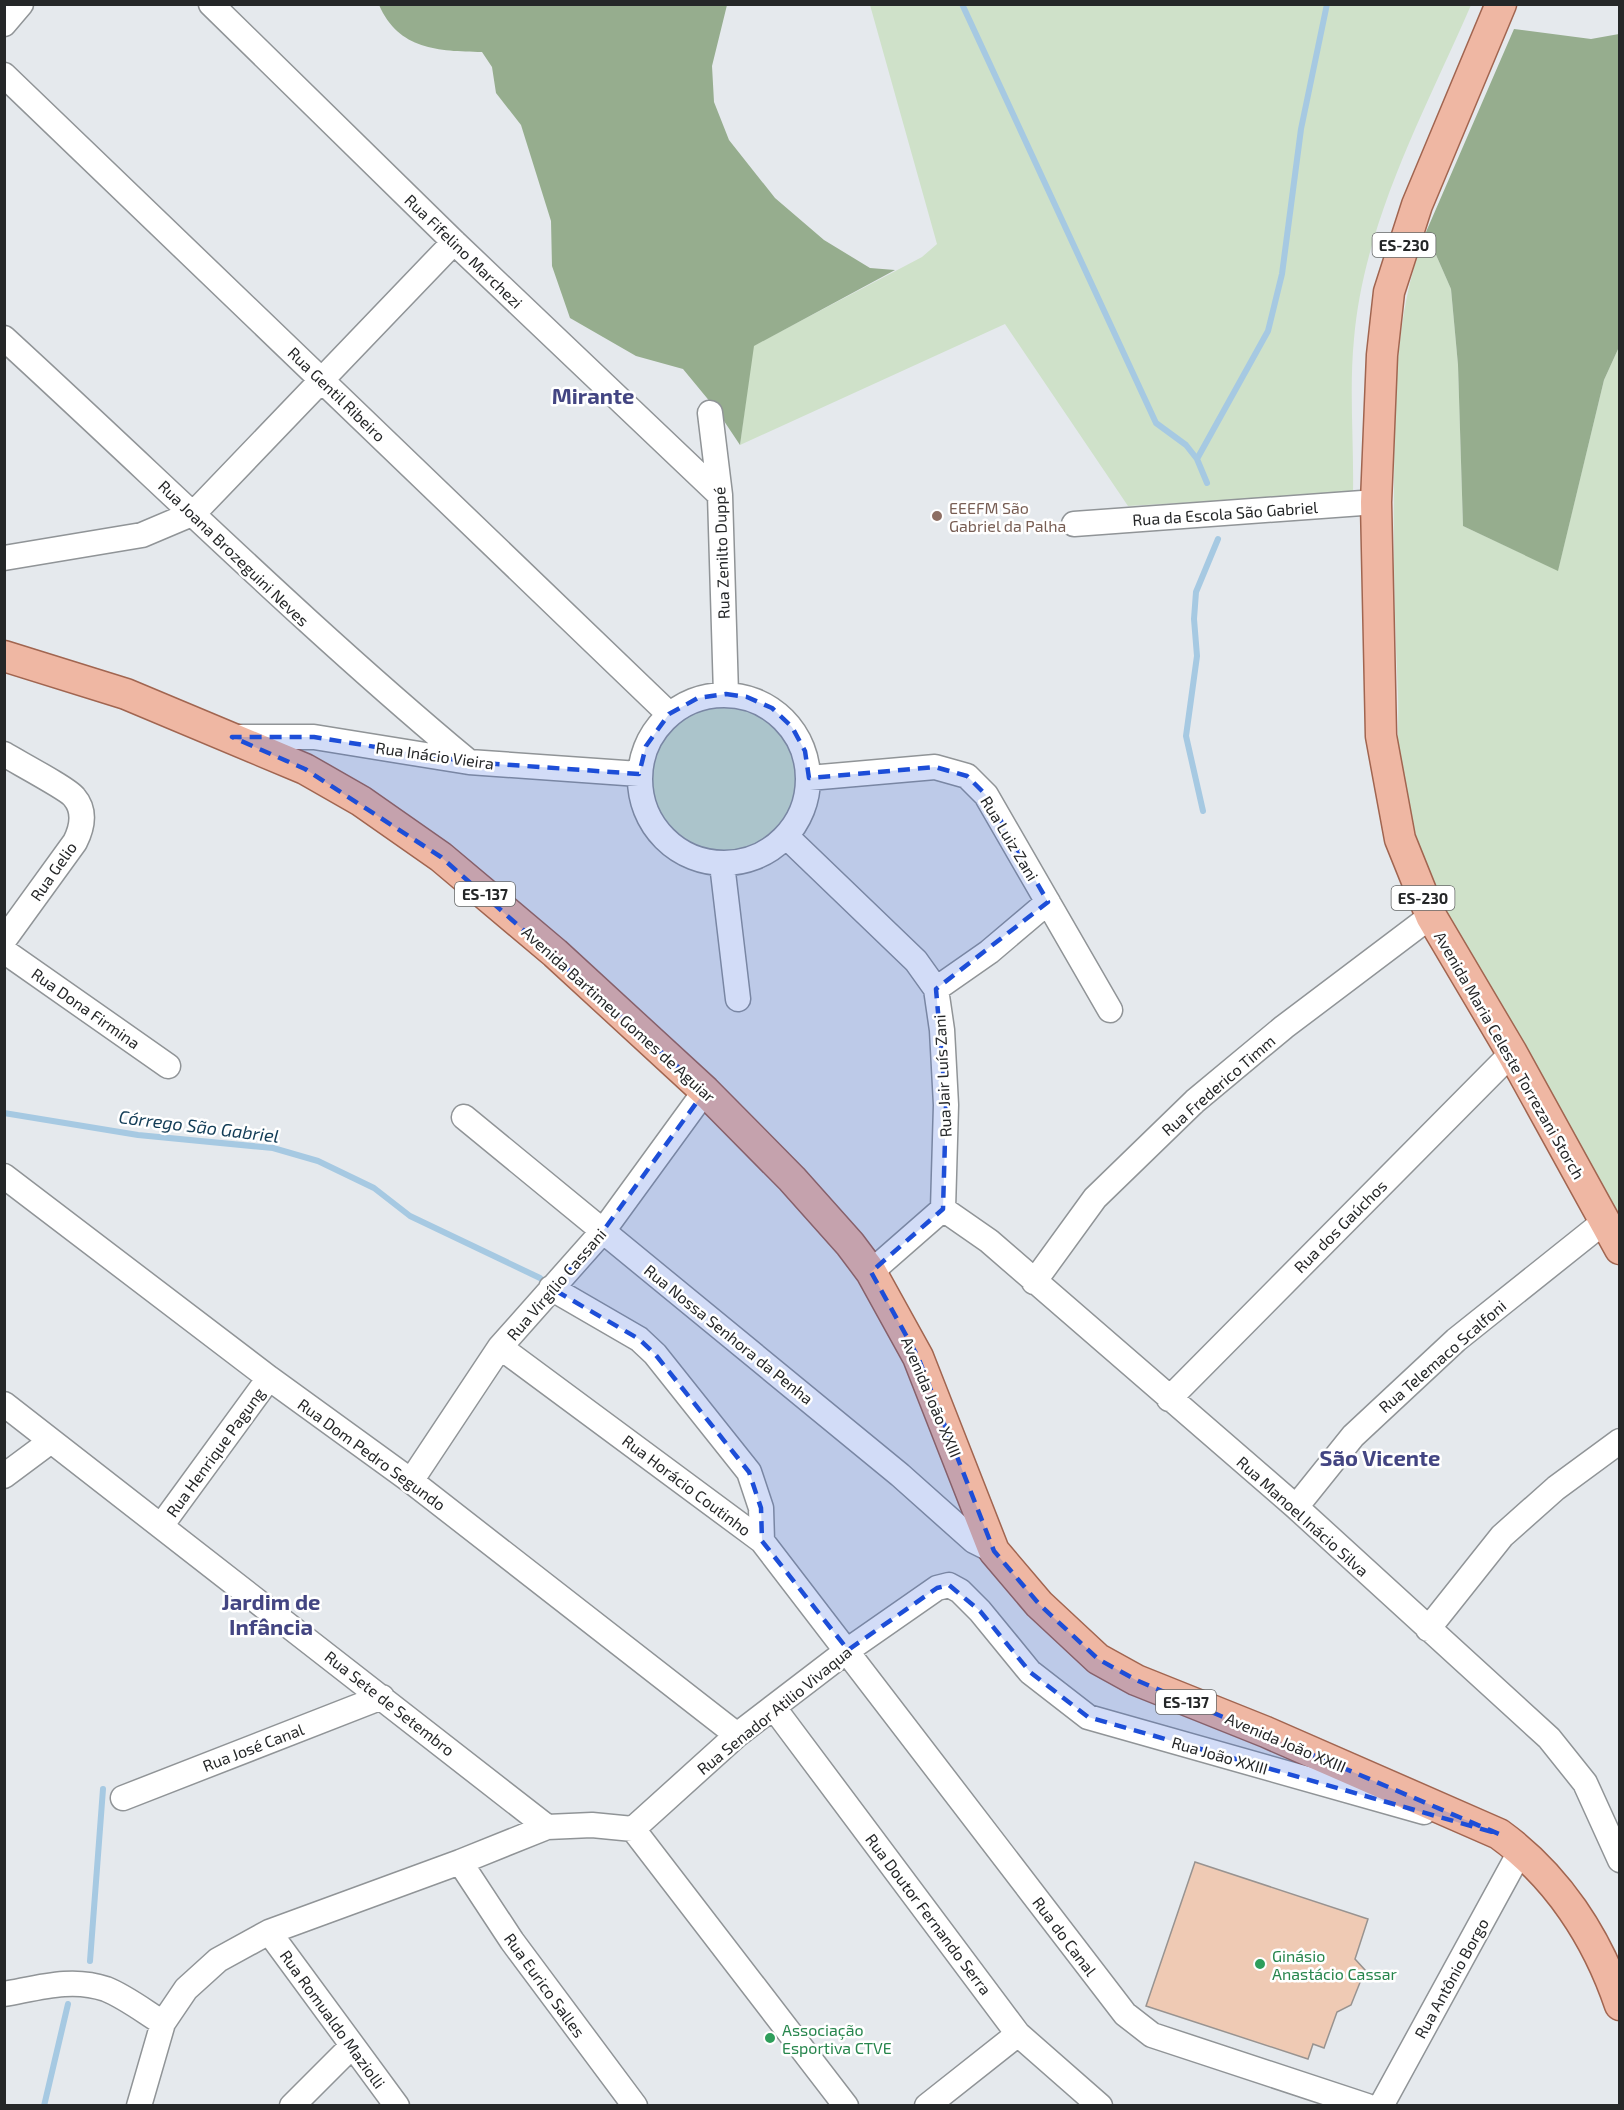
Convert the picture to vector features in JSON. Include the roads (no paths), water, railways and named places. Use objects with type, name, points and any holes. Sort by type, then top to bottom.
[{"type":"main road","name":"ES-230","points":[[1376,502],[1382,355],[1389,292],[1417,205],[1501,4]]},
{"type":"main road","name":"Avenida Maria Celeste Torrezani Storch","points":[[1376,502],[1381,736],[1400,839],[1431,916],[1512,1053],[1620,1249]]},
{"type":"main road","name":"Avenida Bartimeu Gomes de Aguiar","points":[[4,656],[126,694],[305,769],[361,801],[441,857],[555,953],[705,1092],[792,1179],[872,1272]]},
{"type":"main road","name":"Avenida João XXIII","points":[[872,1272],[918,1357],[994,1551],[1039,1604],[1098,1659],[1147,1685],[1266,1732],[1510,1842],[1564,1897],[1601,1954],[1619,2004]]},
{"type":"street","points":[[4,24],[21,4]]},
{"type":"street","name":"Rua Fifelino Marchezi","points":[[211,4],[454,242],[720,495]]},
{"type":"street","name":"Rua Gentil Ribeiro","points":[[4,75],[323,379],[669,714]]},
{"type":"street","points":[[4,558],[142,535],[194,513],[454,242]]},
{"type":"street","name":"Rua Joana Brozeguini Neves","points":[[4,338],[194,513],[343,656],[469,762]]},
{"type":"street","name":"Rua Zenilto Duppé","points":[[710,413],[720,495],[726,694]]},
{"type":"street","name":"Rua da Escola São Gabriel","points":[[1074,524],[1376,502]]},
{"type":"street","points":[[726,694],[747,696],[772,708],[792,727],[805,751],[809,778],[803,809],[787,837],[768,852],[746,861],[722,864],[696,859],[671,846],[653,826],[642,801],[639,774],[646,746],[669,714],[698,698],[726,694]]},
{"type":"street","name":"Rua Inácio Vieira","points":[[232,737],[314,737],[469,762],[639,774]]},
{"type":"street","name":"Rua Gelio","points":[[4,754],[74,796],[82,818],[75,842],[4,940]]},
{"type":"street","name":"Rua Luiz Zani","points":[[809,778],[935,767],[967,776],[986,795],[1110,1010]]},
{"type":"street","name":"Rua Jair Luís Zani","points":[[787,837],[916,961],[936,989],[942,1030],[946,1105],[943,1209]]},
{"type":"street","points":[[722,864],[738,999]]},
{"type":"street","points":[[936,989],[989,952],[1048,902]]},
{"type":"street","name":"Rua Frederico Timm","points":[[1034,1282],[1095,1198],[1196,1101],[1284,1028],[1431,916]]},
{"type":"street","name":"Rua Dona Firmina","points":[[4,951],[168,1066]]},
{"type":"street","name":"Rua dos Gaúchos","points":[[1169,1399],[1512,1053]]},
{"type":"street","name":"Rua Virgílio Cassani","points":[[411,1480],[501,1347],[603,1231],[705,1092]]},
{"type":"street","name":"Rua Nossa Senhora da Penha","points":[[464,1117],[900,1475],[974,1541],[994,1551]]},
{"type":"street","name":"Rua Dom Pedro Segundo","points":[[4,1176],[269,1378],[411,1480],[737,1735]]},
{"type":"street","points":[[872,1272],[943,1209]]},
{"type":"street","name":"Rua Manoel Inácio Silva","points":[[943,1209],[989,1241],[1296,1507],[1549,1738],[1585,1783],[1620,1860]]},
{"type":"street","name":"Rua Telemaco Scalfoni","points":[[1296,1507],[1353,1436],[1456,1340],[1605,1221]]},
{"type":"street","points":[[551,1288],[639,1339],[655,1354],[749,1472],[761,1508],[762,1541]]},
{"type":"street","name":"Rua Horácio Coutinho","points":[[501,1347],[762,1541],[848,1650]]},
{"type":"street","name":"Rua Henrique Pagung","points":[[161,1526],[269,1378]]},
{"type":"street","name":"Rua Sete de Setembro","points":[[4,1404],[547,1827]]},
{"type":"street","points":[[4,1476],[51,1441]]},
{"type":"street","points":[[1428,1629],[1502,1536],[1556,1488],[1620,1441]]},
{"type":"street","name":"Rua Senador Atilio Vivaqua","points":[[633,1828],[737,1735],[848,1650],[937,1588],[949,1585],[955,1588],[980,1611]]},
{"type":"street","name":"Rua João XXIII","points":[[980,1611],[1030,1672],[1088,1717],[1510,1842]]},
{"type":"street","name":"Rua do Canal","points":[[848,1650],[1125,2014],[1138,2027],[1152,2035],[1367,2106]]},
{"type":"street","name":"Rua José Canal","points":[[123,1798],[382,1697]]},
{"type":"street","name":"Rua Doutor Fernando Serra","points":[[774,1708],[1018,2034],[1100,2106]]},
{"type":"street","points":[[139,2106],[163,2023],[186,1989],[218,1960],[269,1932],[460,1862],[547,1827],[592,1825],[633,1828],[846,2106]]},
{"type":"street","name":"Rua Antônio Borgo","points":[[1380,2106],[1510,1842]]},
{"type":"street","name":"Rua Eurico Salles","points":[[460,1862],[512,1941],[634,2106]]},
{"type":"street","name":"Rua Romualdo Maziolli","points":[[269,1932],[397,2106]]},
{"type":"street","points":[[4,1994],[43,1986],[80,1983],[107,1990],[163,2023]]},
{"type":"street","points":[[927,2106],[1018,2034]]},
{"type":"street","points":[[292,2106],[352,2046]]},
{"type":"waterway","points":[[962,4],[1156,423],[1186,445],[1197,459],[1207,483]]},
{"type":"waterway","points":[[1197,459],[1268,331],[1282,274],[1301,129],[1327,4]]},
{"type":"waterway","points":[[1203,811],[1186,736],[1197,656],[1194,619],[1196,592],[1218,539]]},
{"type":"waterway","name":"Córrego São Gabriel","points":[[4,1113],[138,1135],[273,1148],[318,1161],[374,1188],[410,1216],[540,1278]]},
{"type":"waterway","points":[[90,1961],[103,1789]]},
{"type":"waterway","points":[[44,2106],[68,2004]]},
{"type":"place","name":"EEEFM São Gabriel da Palha","points":[[937,516]]},
{"type":"place","name":"Ginásio Anastácio Cassar","points":[[1260,1964]]},
{"type":"place","name":"Associação Esportiva CTVE","points":[[770,2038]]},
{"type":"district","name":"Mirante","points":[[593,395]]},
{"type":"district","name":"São Vicente","points":[[1380,1457]]},
{"type":"district","name":"Jardim de Infância","points":[[271,1614]]}]
